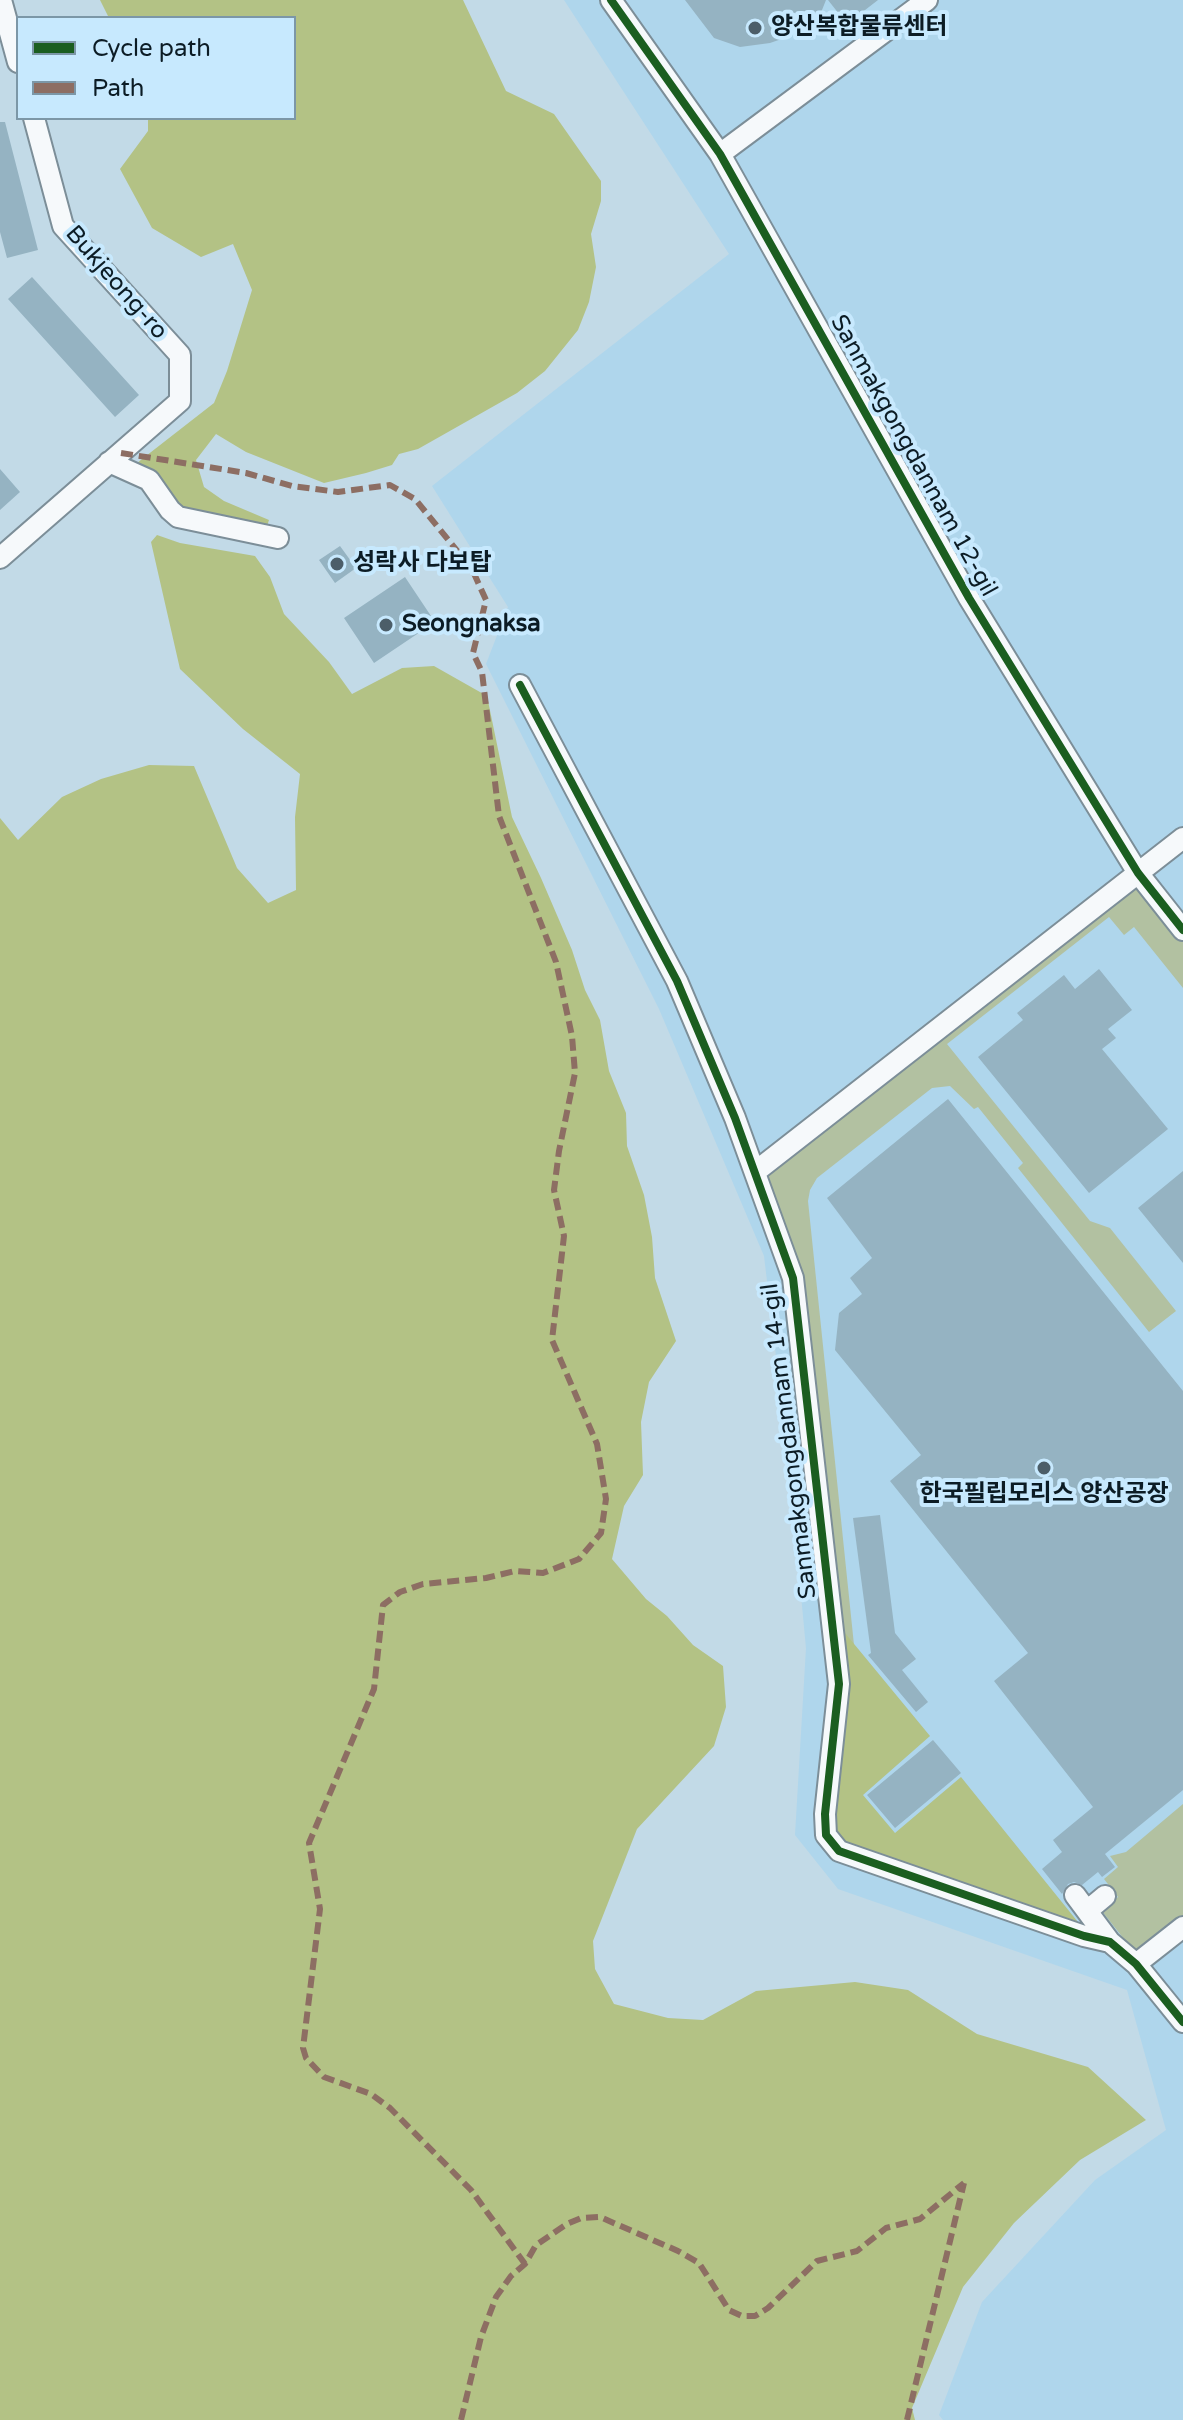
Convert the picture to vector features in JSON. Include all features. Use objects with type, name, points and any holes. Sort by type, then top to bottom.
[{"type":"street","points":[[1,0],[16,55]]},
{"type":"street","name":"Sanmakgongdannam 12-gil","points":[[611,0],[720,154],[969,598],[1138,873],[1183,930]]},
{"type":"street","points":[[720,154],[927,0]]},
{"type":"street","name":"Bukjeong-ro","points":[[0,558],[180,401],[180,355],[63,226],[35,120]]},
{"type":"street","points":[[109,462],[149,480],[178,517],[278,538]]},
{"type":"street","name":"Sanmakgongdannam 14-gil","points":[[520,685],[677,981],[755,1172],[793,1278],[839,1684],[825,1814],[826,1835],[839,1851],[1084,1936],[1110,1942],[1136,1964],[1183,2022]]},
{"type":"street","points":[[755,1172],[1183,838]]},
{"type":"street","points":[[1105,1896],[1081,1903],[1110,1942]]},
{"type":"street","points":[[1136,1964],[1183,1927]]},
{"type":"shaded area","points":[[564,0],[1183,0],[1183,2420],[943,2420],[939,2415],[982,2302],[1095,2180],[1166,2130],[1127,1990],[838,1889],[795,1835],[806,1648],[787,1448],[764,1256],[659,1009],[486,664],[508,607],[432,486],[729,254]]},
{"type":"green space","points":[[100,0],[463,0],[506,91],[554,114],[601,181],[601,201],[591,234],[596,267],[589,302],[578,330],[545,371],[517,393],[418,449],[399,454],[392,465],[366,473],[324,483],[246,452],[216,434],[196,460],[204,487],[224,501],[269,520],[267,526],[185,513],[154,477],[137,463],[214,403],[252,290],[233,244],[201,257],[152,228],[120,169],[148,131],[148,120],[296,120],[296,16],[108,16]]},
{"type":"green space","points":[[157,535],[180,543],[255,556],[270,577],[284,614],[329,662],[352,694],[402,668],[434,666],[487,696],[512,817],[600,1020],[609,1071],[626,1113],[627,1146],[644,1195],[652,1237],[655,1278],[676,1341],[649,1382],[641,1422],[643,1475],[624,1506],[612,1559],[646,1599],[667,1616],[693,1645],[723,1666],[726,1707],[714,1746],[637,1829],[593,1941],[595,1969],[614,2004],[668,2018],[703,2020],[756,1991],[855,1982],[908,1990],[977,2034],[1088,2067],[1146,2120],[1080,2160],[1014,2223],[963,2287],[912,2408],[915,2420],[0,2420],[0,818],[18,840],[62,797],[101,779],[149,765],[194,766],[237,868],[268,903],[296,890],[295,817],[300,774],[243,729],[180,669],[151,542]]},
{"type":"green space","points":[[1138,873],[1183,930],[1183,988],[1134,927],[1124,935],[1109,917],[947,1044],[1090,1221],[1110,1228],[1176,1311],[1149,1332],[1018,1168],[1023,1163],[978,1107],[974,1109],[950,1086],[932,1088],[817,1178],[810,1190],[808,1201],[854,1645],[831,1616],[793,1278],[755,1172]]},
{"type":"green space","points":[[831,1616],[930,1736],[863,1795],[895,1833],[961,1777],[1086,1932],[839,1851],[824,1825],[839,1684]]},
{"type":"green space","points":[[1183,1804],[1183,1916],[1135,1953],[1101,1910],[1118,1897],[1104,1879],[1118,1867],[1110,1856],[1126,1852]]},
{"type":"building","name":"양산복합물류센터","points":[[685,0],[826,0],[818,20],[793,35],[770,43],[740,47],[714,38]]},
{"type":"building","name":"양산복합물류센터","points":[[828,0],[878,0],[847,24]]},
{"type":"building","points":[[0,122],[5,122],[38,250],[7,258],[0,232]]},
{"type":"building","points":[[32,277],[139,395],[115,417],[8,299]]},
{"type":"building","points":[[0,469],[20,492],[0,510]]},
{"type":"building","name":"성락사 다보탑","points":[[340,546],[356,568],[335,583],[319,560]]},
{"type":"building","points":[[405,577],[435,622],[374,663],[344,618]]},
{"type":"building","points":[[1099,969],[1132,1010],[1108,1029],[1116,1038],[1102,1049],[1168,1129],[1089,1193],[978,1057],[1023,1020],[1017,1013],[1064,975],[1075,989]]},
{"type":"building","name":"한국필립모리스 양산공장","points":[[948,1099],[1183,1391],[1183,1790],[1105,1854],[1115,1867],[1102,1877],[1098,1872],[1082,1885],[1074,1882],[1068,1884],[1062,1894],[1042,1869],[1062,1852],[1053,1840],[1093,1807],[994,1681],[1028,1653],[890,1481],[921,1455],[835,1350],[839,1313],[862,1294],[850,1278],[872,1258],[827,1198]]},
{"type":"building","points":[[1183,1171],[1183,1263],[1138,1208]]},
{"type":"building","points":[[880,1515],[895,1633],[916,1659],[902,1670],[928,1702],[916,1712],[868,1655],[871,1653],[853,1518]]},
{"type":"building","points":[[933,1740],[961,1773],[895,1828],[867,1795]]},
{"type":"marked path","points":[[121,453],[246,473],[292,486],[338,492],[390,485],[415,499],[472,569],[486,600],[473,653],[482,672],[499,816],[556,962],[572,1036],[575,1073],[554,1190],[564,1236],[552,1340],[597,1444],[606,1499],[601,1533],[579,1559],[543,1573],[515,1571],[486,1578],[423,1584],[400,1592],[383,1605],[374,1689],[309,1843],[320,1909],[303,2048],[306,2058],[324,2077],[371,2094],[390,2108],[471,2190],[525,2264]]},
{"type":"marked path","points":[[461,2420],[481,2337],[496,2297],[511,2276],[525,2264],[536,2245],[567,2224],[581,2218],[600,2217],[678,2251],[699,2263],[729,2310],[742,2316],[755,2316],[768,2308],[817,2261],[857,2251],[886,2228],[920,2219],[964,2183]]},
{"type":"marked path","points":[[907,2420],[964,2183]]},
{"type":"cycle path","points":[[611,0],[720,154],[969,598],[1138,873],[1183,930]]},
{"type":"cycle path","points":[[520,685],[677,981],[735,1118],[793,1278],[839,1684],[825,1814],[826,1835],[839,1851],[1084,1936],[1110,1942],[1136,1964],[1183,2022]]},
{"type":"place","name":"양산복합물류센터","points":[[755,28]]},
{"type":"place","name":"성락사 다보탑","points":[[337,564]]},
{"type":"place","name":"Seongnaksa","points":[[386,625]]},
{"type":"place","name":"한국필립모리스 양산공장","points":[[1044,1468]]}]
